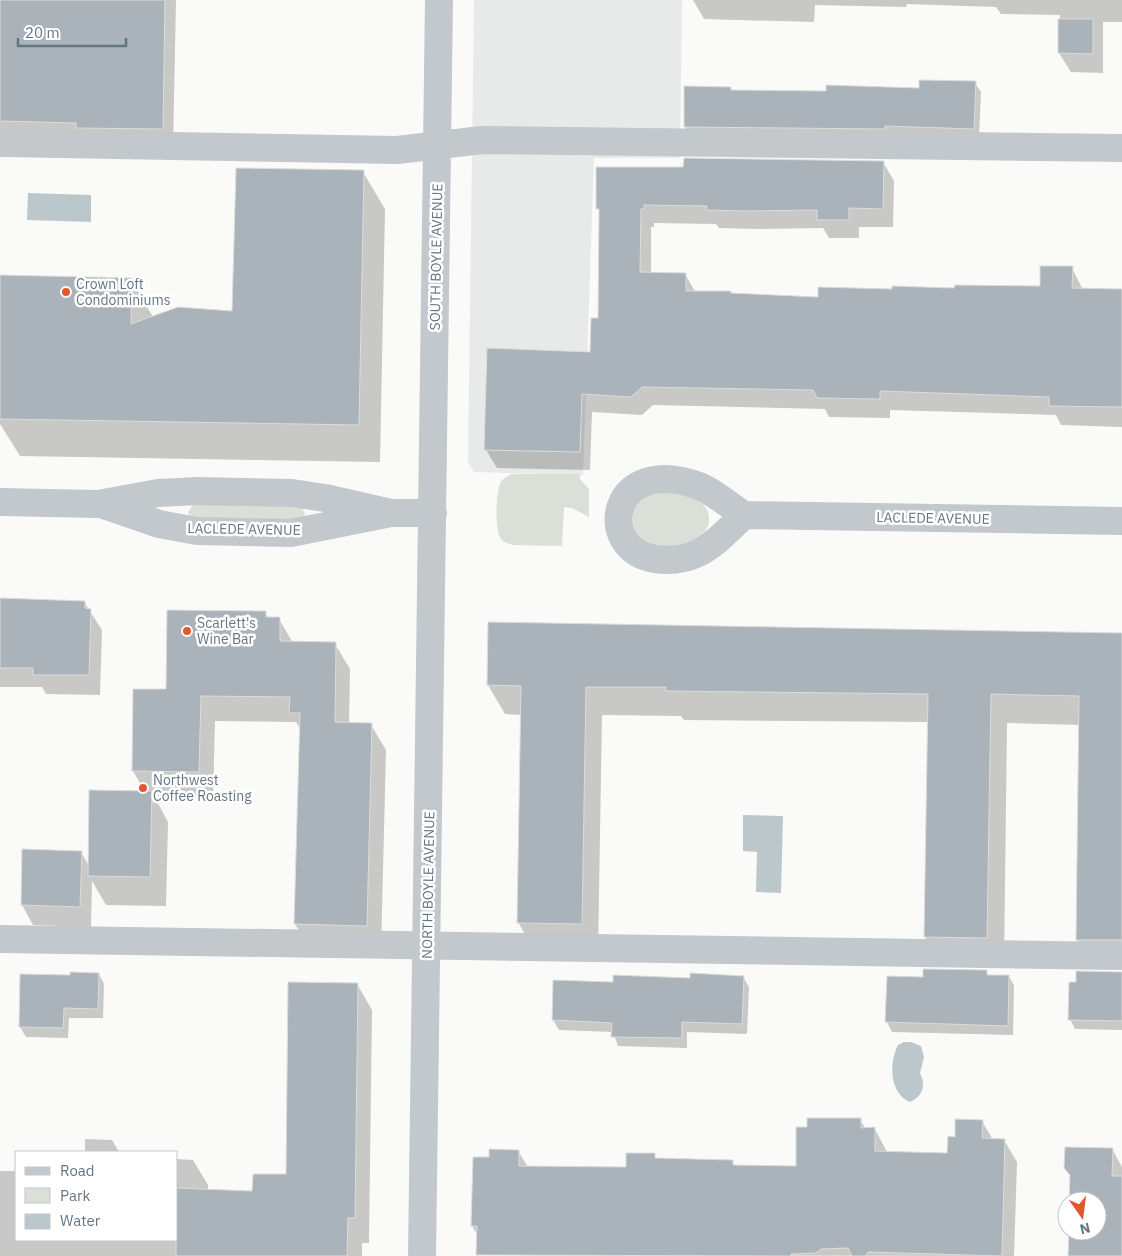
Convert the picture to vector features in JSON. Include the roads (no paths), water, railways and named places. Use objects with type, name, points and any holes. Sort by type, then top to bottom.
[{"type":"street","name":"SOUTH BOYLE AVENUE","points":[[434,513],[439,0]]},
{"type":"street","points":[[4,143],[397,150],[482,140],[1122,148]]},
{"type":"street","name":"LACLEDE AVENUE","points":[[0,502],[98,504],[166,493],[292,493],[325,498],[391,513]]},
{"type":"street","name":"LACLEDE AVENUE","points":[[98,504],[159,524],[197,531],[291,533],[391,513],[434,513]]},
{"type":"street","name":"NORTH BOYLE AVENUE","points":[[422,1256],[434,513]]},
{"type":"street","name":"LACLEDE AVENUE","points":[[744,515],[1122,521]]},
{"type":"street","points":[[0,939],[1122,956]]},
{"type":"water","points":[[28,193],[91,195],[91,222],[27,220]]},
{"type":"water","points":[[743,815],[783,816],[781,893],[756,892],[757,852],[743,851]]},
{"type":"water","points":[[904,1042],[911,1042],[921,1046],[924,1057],[920,1073],[923,1082],[922,1090],[918,1097],[910,1102],[898,1092],[892,1069],[898,1045]]},
{"type":"place","name":"Crown Loft Condominiums","points":[[66,292]]},
{"type":"place","name":"Scarlett's Wine Bar","points":[[187,631]]},
{"type":"place","name":"Northwest Coffee Roasting","points":[[143,788]]}]
